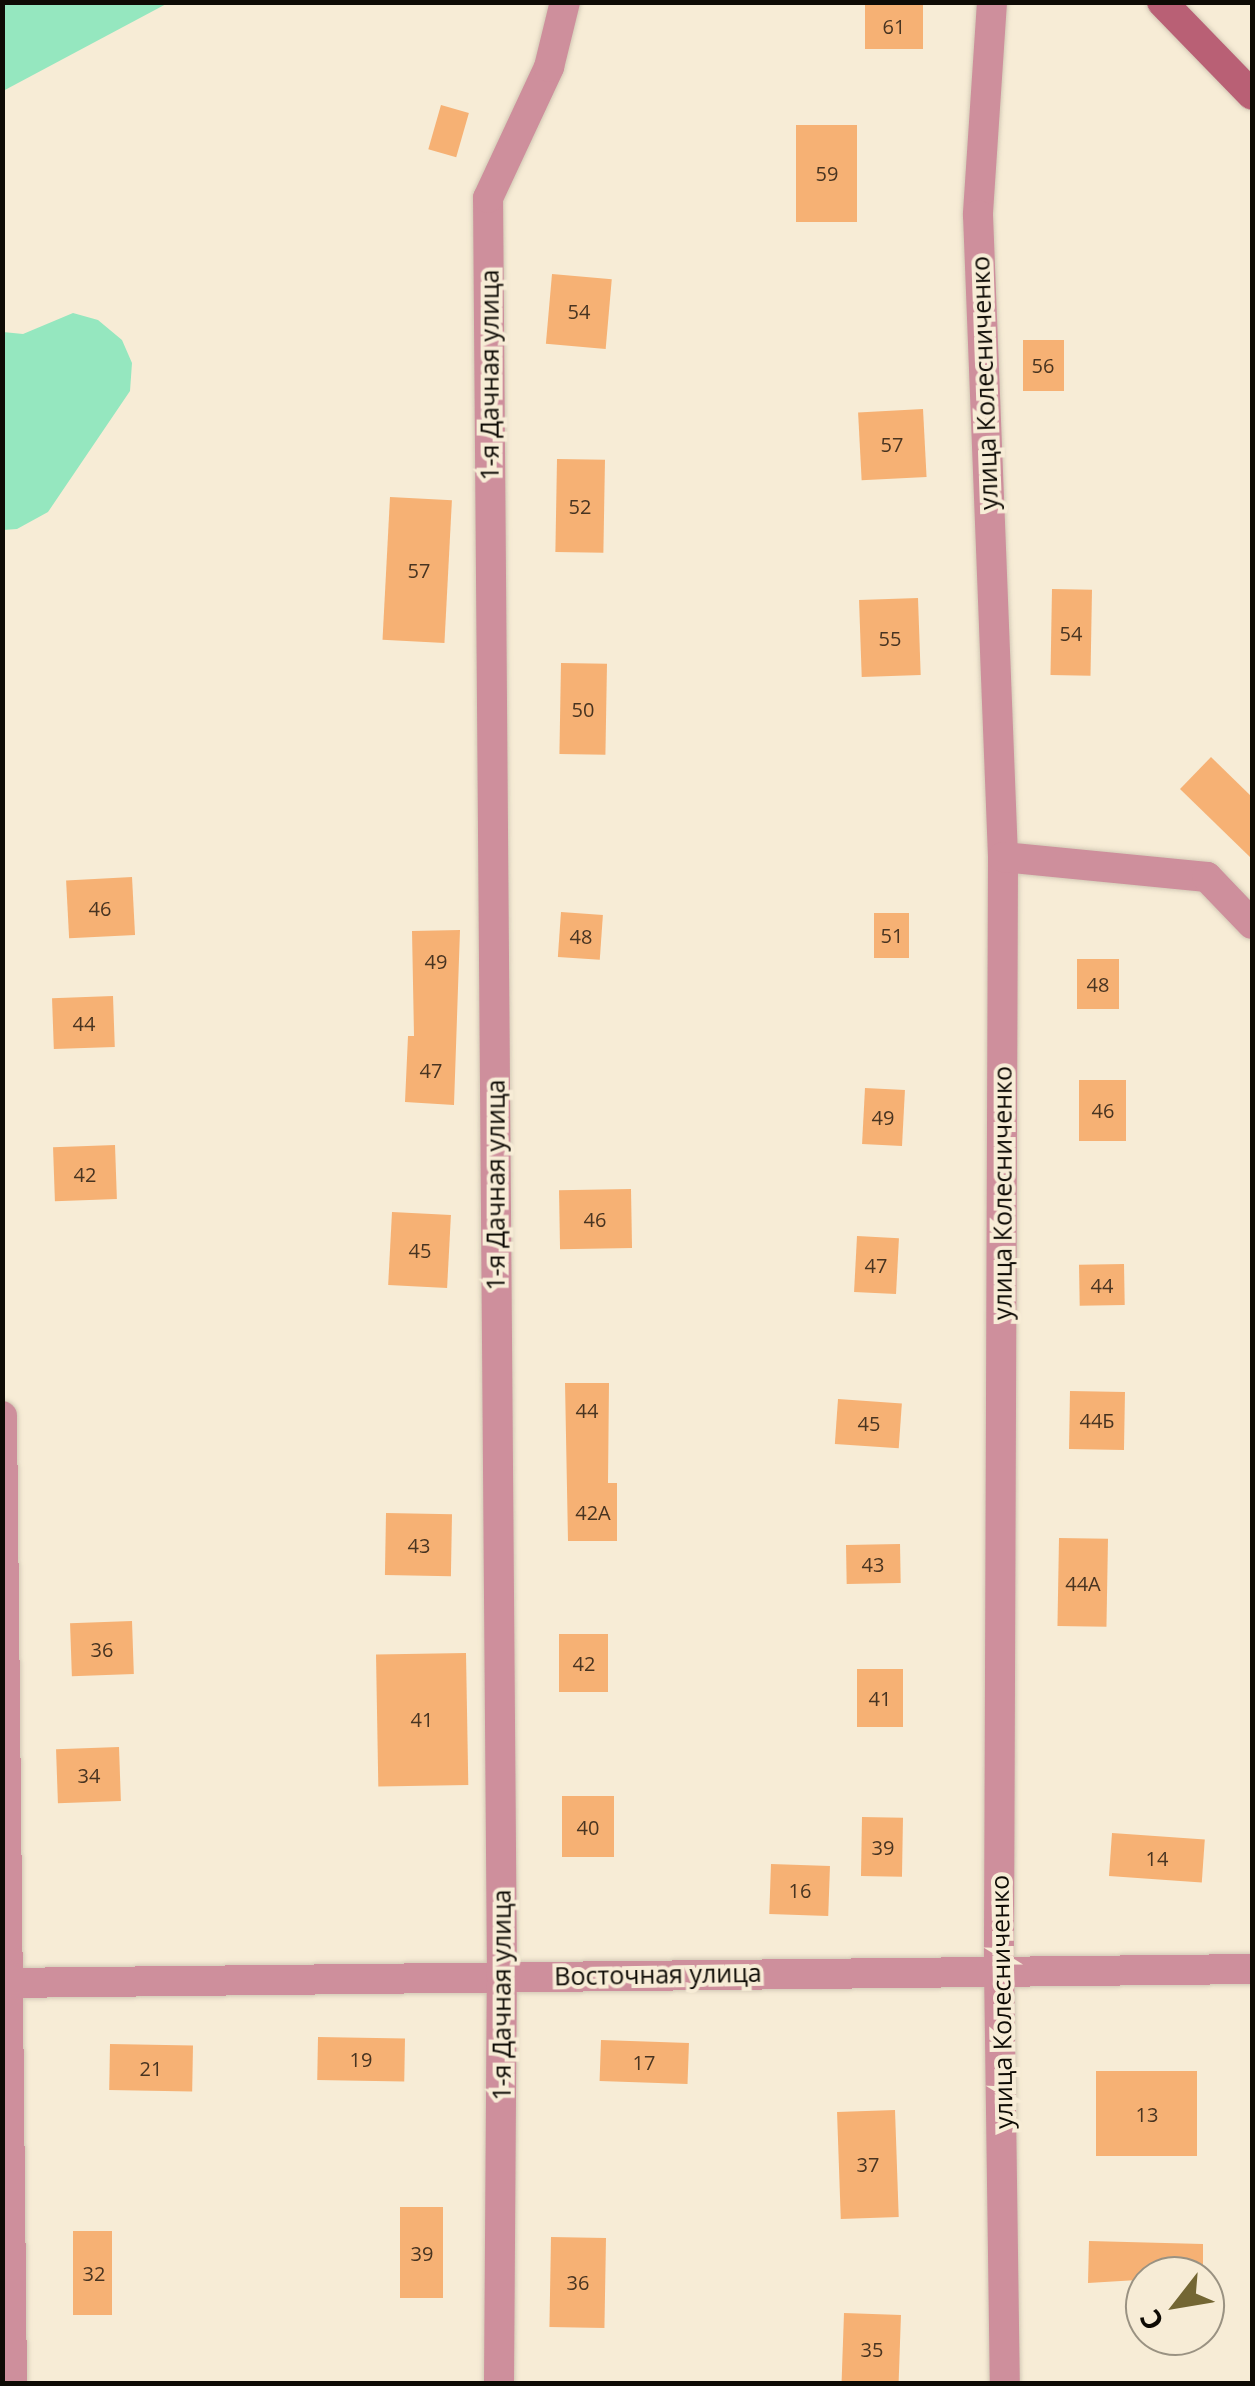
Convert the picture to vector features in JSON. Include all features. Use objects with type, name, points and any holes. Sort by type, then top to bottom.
[{"type":"main road","points":[[1162,2],[1252,95]]},
{"type":"street","name":"1-я Дачная улица","points":[[499,2384],[502,1977],[488,198],[542,84],[565,2]]},
{"type":"street","name":"улица Колесниченко","points":[[992,2],[978,215],[1004,856],[999,1967],[1004,2384]]},
{"type":"street","points":[[1004,856],[1207,877],[1252,924]]},
{"type":"street","points":[[2,1416],[12,2384]]},
{"type":"street","name":"Восточная улица","points":[[6,1983],[999,1967],[1252,1969]]},
{"type":"green space","points":[[3,2],[168,2],[168,3],[3,91]]},
{"type":"green space","points":[[73,313],[98,320],[122,340],[132,363],[130,391],[48,512],[17,529],[3,530],[3,332],[23,334]]},
{"type":"building","points":[[865,2],[923,2],[923,49],[865,49]]},
{"type":"building","points":[[441,105],[469,113],[456,157],[428,149]]},
{"type":"building","points":[[796,125],[857,125],[857,222],[796,222]]},
{"type":"building","points":[[552,274],[612,279],[606,349],[546,344]]},
{"type":"building","points":[[1023,340],[1064,340],[1064,391],[1023,391]]},
{"type":"building","points":[[923,409],[927,477],[862,480],[858,412]]},
{"type":"building","points":[[557,459],[605,460],[603,553],[555,552]]},
{"type":"building","points":[[390,497],[452,500],[444,643],[383,640]]},
{"type":"building","points":[[1052,589],[1092,590],[1090,676],[1050,675]]},
{"type":"building","points":[[918,598],[921,675],[862,677],[859,600]]},
{"type":"building","points":[[561,663],[607,664],[605,755],[559,754]]},
{"type":"building","points":[[1211,757],[1252,797],[1252,859],[1180,789]]},
{"type":"building","points":[[132,877],[135,935],[69,938],[66,880]]},
{"type":"building","points":[[561,912],[603,915],[600,960],[558,957]]},
{"type":"building","points":[[874,913],[909,913],[909,958],[874,958]]},
{"type":"building","points":[[460,930],[454,1105],[405,1102],[408,1036],[414,1036],[412,931]]},
{"type":"building","points":[[1077,959],[1119,959],[1119,1009],[1077,1009]]},
{"type":"building","points":[[113,996],[115,1047],[54,1049],[52,998]]},
{"type":"building","points":[[1079,1080],[1126,1080],[1126,1141],[1079,1141]]},
{"type":"building","points":[[865,1088],[905,1090],[902,1146],[862,1144]]},
{"type":"building","points":[[115,1145],[117,1199],[55,1201],[53,1147]]},
{"type":"building","points":[[631,1189],[632,1248],[560,1249],[559,1190]]},
{"type":"building","points":[[392,1212],[451,1215],[447,1288],[388,1285]]},
{"type":"building","points":[[857,1236],[899,1238],[896,1294],[854,1292]]},
{"type":"building","points":[[1124,1264],[1125,1305],[1080,1306],[1079,1265]]},
{"type":"building","points":[[565,1383],[609,1383],[608,1483],[617,1483],[617,1541],[568,1541]]},
{"type":"building","points":[[1070,1391],[1125,1392],[1124,1450],[1069,1449]]},
{"type":"building","points":[[838,1399],[902,1403],[899,1448],[835,1444]]},
{"type":"building","points":[[386,1513],[452,1514],[451,1576],[385,1575]]},
{"type":"building","points":[[1059,1538],[1108,1539],[1106,1627],[1057,1626]]},
{"type":"building","points":[[900,1544],[901,1583],[847,1584],[846,1545]]},
{"type":"building","points":[[132,1621],[134,1674],[72,1676],[70,1623]]},
{"type":"building","points":[[559,1634],[608,1634],[608,1692],[559,1692]]},
{"type":"building","points":[[466,1653],[468,1785],[378,1787],[376,1655]]},
{"type":"building","points":[[857,1669],[903,1669],[903,1727],[857,1727]]},
{"type":"building","points":[[119,1747],[121,1801],[58,1803],[56,1749]]},
{"type":"building","points":[[562,1796],[614,1796],[614,1857],[562,1857]]},
{"type":"building","points":[[862,1817],[903,1818],[902,1877],[861,1876]]},
{"type":"building","points":[[1112,1833],[1205,1839],[1202,1882],[1109,1876]]},
{"type":"building","points":[[771,1864],[830,1866],[828,1916],[769,1914]]},
{"type":"building","points":[[318,2037],[405,2039],[404,2082],[317,2080]]},
{"type":"building","points":[[601,2040],[689,2043],[688,2084],[600,2081]]},
{"type":"building","points":[[110,2044],[193,2045],[192,2091],[109,2090]]},
{"type":"building","points":[[1096,2071],[1197,2071],[1197,2156],[1096,2156]]},
{"type":"building","points":[[895,2110],[899,2217],[841,2219],[837,2112]]},
{"type":"building","points":[[400,2207],[443,2207],[443,2298],[400,2298]]},
{"type":"building","points":[[73,2231],[112,2231],[112,2315],[73,2315]]},
{"type":"building","points":[[551,2237],[606,2238],[604,2328],[549,2327]]},
{"type":"building","points":[[1089,2241],[1203,2244],[1203,2256],[1125,2256],[1125,2281],[1088,2283]]},
{"type":"building","points":[[844,2313],[901,2315],[899,2384],[842,2384]]}]
